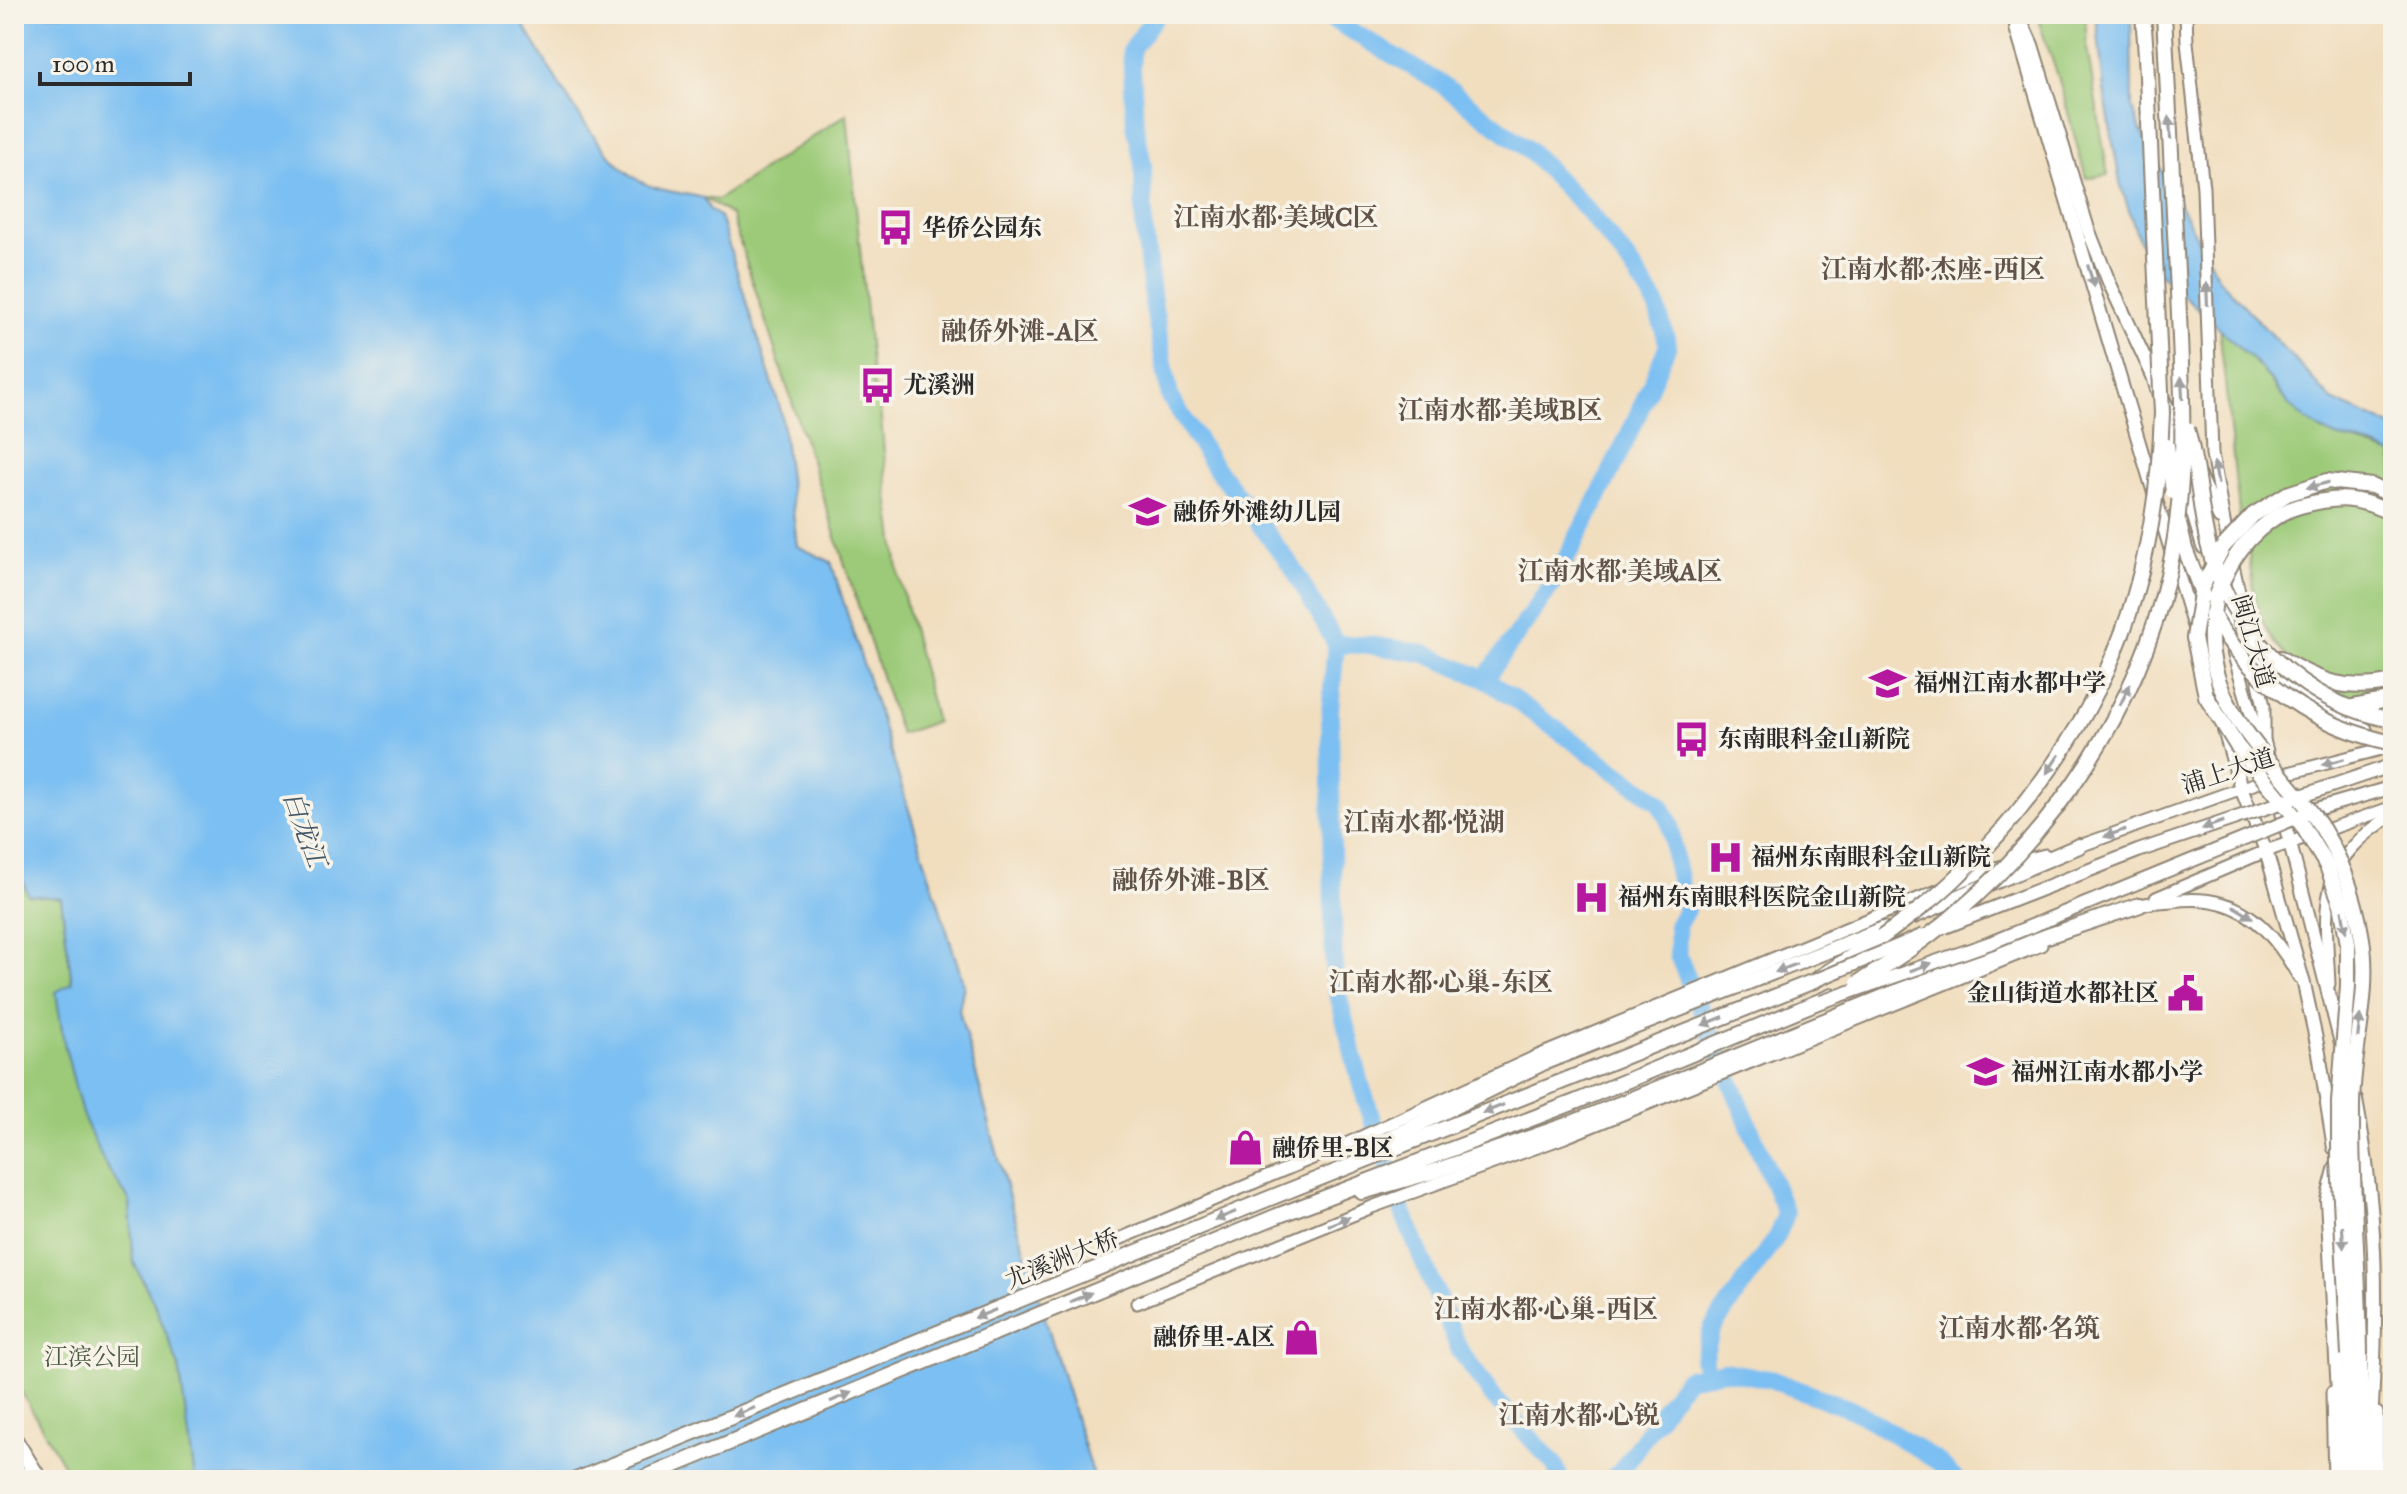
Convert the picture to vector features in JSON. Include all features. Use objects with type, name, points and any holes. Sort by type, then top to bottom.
[{"type":"highway","points":[[2143,14],[2162,413],[2176,513],[2197,585],[2227,639],[2267,683],[2314,715],[2341,728],[2393,743]]},
{"type":"highway","points":[[2164,14],[2184,417],[2193,451],[2208,545],[2217,573],[2229,600],[2261,646],[2282,667],[2325,696],[2350,708],[2393,720]]},
{"type":"highway","name":"尤溪洲大桥","points":[[576,1480],[1814,981],[1882,937],[1957,877],[2027,800],[2062,750],[2109,664],[2135,598],[2148,543],[2160,456],[2162,413]]},
{"type":"highway","name":"尤溪洲大桥","points":[[639,1480],[1277,1216],[1575,1102],[1821,1002],[1902,955],[1977,896],[2027,844],[2087,764],[2116,713],[2135,673],[2165,587],[2174,540],[2184,417]]},
{"type":"highway","points":[[2362,1480],[2339,1117],[2348,986],[2348,944],[2341,904],[2327,866],[2302,825],[2237,746],[2206,696],[2194,638],[2202,587],[2223,547],[2253,515],[2287,494],[2327,481],[2372,486],[2393,496]]},
{"type":"highway","points":[[2350,1480],[2354,1355],[2351,1104],[2363,987],[2363,944],[2355,900],[2338,856],[2314,817],[2248,736],[2221,690],[2209,642],[2216,595],[2235,556],[2262,528],[2293,508],[2329,498],[2367,502],[2393,514]]},
{"type":"highway","points":[[2261,646],[2310,676],[2352,687],[2393,682]]},
{"type":"highway","points":[[2267,683],[2304,699],[2351,708],[2393,699]]},
{"type":"highway","points":[[1270,1198],[1545,1062],[1859,939],[2079,846]]},
{"type":"highway","points":[[1277,1216],[1435,1171],[1572,1123],[1970,962],[2140,905]]},
{"type":"highway","points":[[14,1438],[40,1480]]},
{"type":"main road","points":[[2010,14],[2020,37],[2241,788],[2266,851],[2304,984],[2319,1053],[2337,1170],[2327,1200],[2343,1480]]},
{"type":"main road","name":"闽江大道","points":[[2018,14],[2032,45],[2088,229],[2153,376],[2253,719],[2264,742],[2357,1101],[2369,1185],[2376,1298],[2368,1480]]},
{"type":"main road","points":[[2186,14],[2203,188],[2212,454],[2264,706],[2264,742]]},
{"type":"main road","points":[[2186,28],[2193,14]]},
{"type":"main road","points":[[2153,376],[2226,533]]},
{"type":"main road","points":[[2248,636],[2273,671],[2308,699],[2393,743]]},
{"type":"main road","name":"浦上大道","points":[[1117,1240],[1368,1134],[1533,1058],[1988,870],[2079,846],[2273,777],[2393,743]]},
{"type":"main road","points":[[1814,981],[2138,851],[2393,765]]},
{"type":"main road","points":[[1821,1002],[1990,943],[2313,810],[2393,787]]},
{"type":"main road","points":[[1137,1303],[1390,1201],[1565,1137],[2140,905],[2266,851],[2393,807]]},
{"type":"main road","points":[[2330,1004],[2326,915],[2332,883],[2340,863],[2357,840],[2393,815]]},
{"type":"main road","points":[[2140,905],[2185,899],[2229,904],[2264,927],[2279,943],[2304,984]]},
{"type":"main road","points":[[2331,1295],[2334,1480]]},
{"type":"main road","points":[[2376,1298],[2377,1480]]},
{"type":"main road","points":[[14,1464],[24,1480]]},
{"type":"green space","points":[[2036,14],[2085,14],[2087,48],[2108,175],[2086,178],[2058,76]]},
{"type":"green space","points":[[847,114],[873,384],[879,397],[899,577],[936,722],[900,734],[731,215],[704,198],[717,200]]},
{"type":"green space","points":[[2219,326],[2261,368],[2279,393],[2321,430],[2393,455],[2393,711],[2351,699],[2311,677],[2286,656],[2261,618],[2253,587],[2247,533],[2241,531]]},
{"type":"green space","name":"江滨公园","points":[[14,855],[28,894],[61,897],[72,984],[104,1163],[130,1201],[133,1261],[156,1307],[179,1367],[196,1480],[72,1480],[14,1379]]},
{"type":"water","name":"白龙江","points":[[14,14],[517,14],[572,104],[621,167],[653,187],[704,198],[709,209],[720,217],[781,411],[797,546],[831,562],[964,985],[959,1010],[1009,1197],[1094,1480],[195,1479],[179,1367],[156,1307],[133,1261],[130,1201],[104,1163],[82,1114],[64,1043],[56,992],[72,983],[61,898],[28,895],[14,855]]},
{"type":"water","points":[[2096,14],[2131,14],[2132,107],[2141,131],[2219,279],[2332,400],[2393,427],[2393,455],[2337,437],[2306,420],[2288,404],[2261,368],[2149,263],[2120,183],[2104,90]]},
{"type":"waterway","points":[[1157,14],[1131,50],[1135,125],[1143,165],[1144,227],[1153,302],[1170,397],[1212,463],[1291,565],[1336,644],[1330,711],[1334,979],[1362,1088],[1404,1215],[1460,1351],[1494,1398],[1555,1465],[1560,1480]]},
{"type":"waterway","points":[[1323,14],[1443,85],[1530,151],[1586,209],[1627,260],[1656,304],[1668,345],[1632,428],[1553,583],[1485,679]]},
{"type":"waterway","points":[[1336,644],[1369,645],[1423,653],[1485,679],[1659,802],[1670,823],[1686,910],[1677,926],[1678,955],[1786,1214],[1777,1236],[1712,1329],[1703,1360],[1709,1374]]},
{"type":"waterway","points":[[1610,1480],[1621,1471],[1687,1378],[1724,1371],[1770,1379],[1858,1412],[1937,1461],[1956,1480]]},
{"type":"place","name":"华侨公园东","points":[[896,228]]},
{"type":"place","name":"尤溪洲","points":[[877,385]]},
{"type":"place","name":"融侨外滩幼儿园","points":[[1147,512]]},
{"type":"place","name":"福州江南水都中学","points":[[1888,683]]},
{"type":"place","name":"东南眼科金山新院","points":[[1692,739]]},
{"type":"place","name":"福州东南眼科金山新院","points":[[1725,857]]},
{"type":"place","name":"福州东南眼科医院金山新院","points":[[1592,897]]},
{"type":"place","name":"金山街道水都社区","points":[[2185,993]]},
{"type":"place","name":"福州江南水都小学","points":[[1985,1072]]},
{"type":"place","name":"融侨里-B区","points":[[1246,1148]]},
{"type":"place","name":"融侨里-A区","points":[[1301,1337]]},
{"type":"district","name":"江南水都·美域C区","points":[[1276,217]]},
{"type":"district","name":"江南水都·杰座-西区","points":[[1933,269]]},
{"type":"district","name":"融侨外滩-A区","points":[[1020,331]]},
{"type":"district","name":"江南水都·美域B区","points":[[1500,410]]},
{"type":"district","name":"江南水都·美域A区","points":[[1620,571]]},
{"type":"district","name":"江南水都·悦湖","points":[[1424,822]]},
{"type":"district","name":"融侨外滩-B区","points":[[1191,880]]},
{"type":"district","name":"江南水都·心巢-东区","points":[[1441,982]]},
{"type":"district","name":"江南水都·心巢-西区","points":[[1546,1309]]},
{"type":"district","name":"江南水都·名筑","points":[[2019,1328]]},
{"type":"district","name":"江南水都·心锐","points":[[1579,1415]]}]
